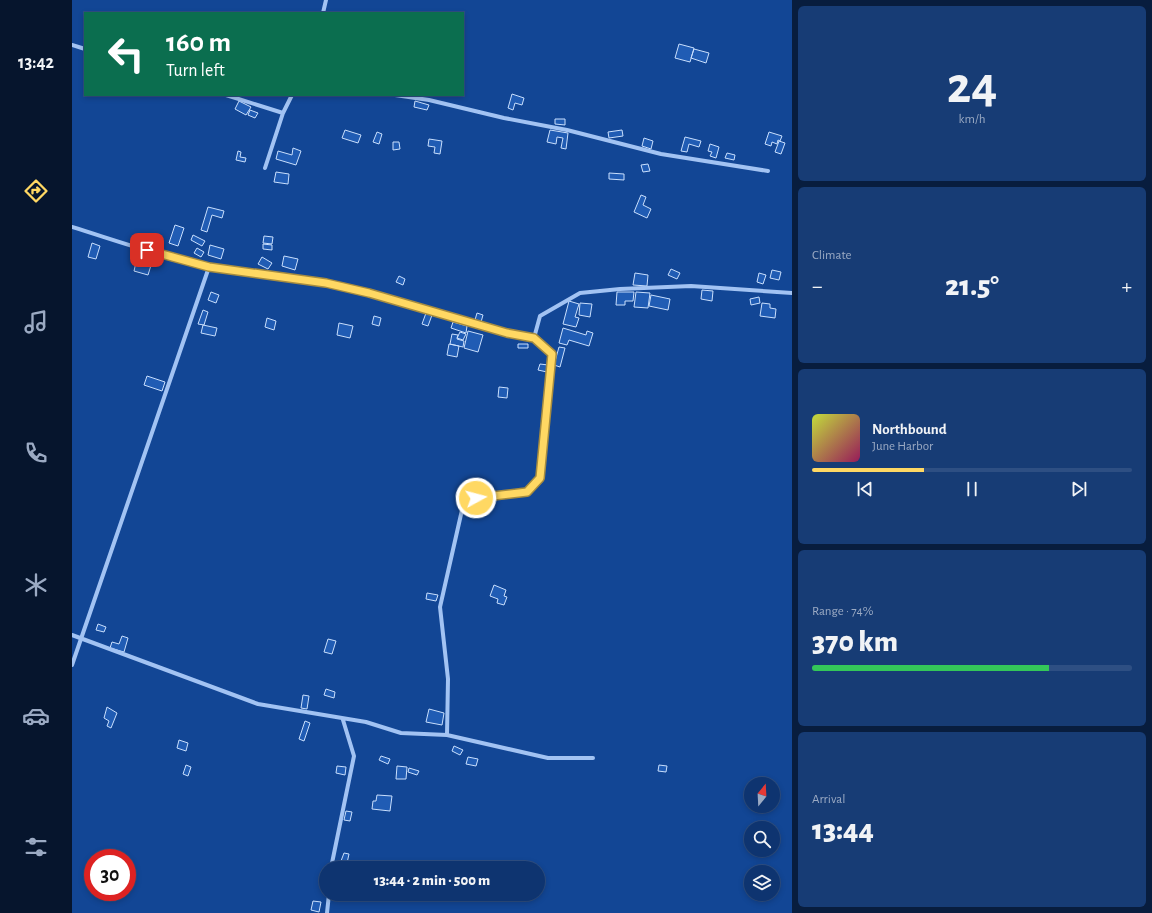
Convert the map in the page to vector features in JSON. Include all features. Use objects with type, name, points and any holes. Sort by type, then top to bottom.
[{"type":"street","points":[[323,12],[326,0]]},
{"type":"street","points":[[72,45],[84,49]]},
{"type":"street","points":[[229,96],[283,114]]},
{"type":"street","points":[[265,168],[283,114],[292,96]]},
{"type":"street","points":[[402,96],[429,100],[504,118],[567,130],[661,154],[768,171]]},
{"type":"street","points":[[72,227],[209,267],[326,283],[369,293],[507,333],[534,338],[552,354],[540,478],[527,492],[476,498],[462,510],[440,607],[448,680],[447,735]]},
{"type":"street","points":[[72,665],[82,640],[209,267]]},
{"type":"street","points":[[534,338],[540,316],[580,293],[620,289],[691,286],[792,293]]},
{"type":"street","points":[[72,635],[82,640],[258,704],[344,720],[366,722],[401,733],[447,735],[548,758],[594,758]]},
{"type":"street","points":[[332,861],[354,756],[344,720]]},
{"type":"street","points":[[326,913],[327,901]]},
{"type":"building","points":[[679,44],[694,48],[690,62],[675,58]]},
{"type":"building","points":[[694,49],[709,53],[706,63],[691,58]]},
{"type":"building","points":[[512,94],[524,98],[522,105],[515,103],[513,110],[508,108]]},
{"type":"building","points":[[239,101],[251,107],[246,115],[235,109]]},
{"type":"building","points":[[415,101],[429,105],[427,110],[414,107]]},
{"type":"building","points":[[250,110],[258,113],[255,118],[248,115]]},
{"type":"building","points":[[555,119],[565,119],[565,125],[555,124]]},
{"type":"building","points":[[345,130],[361,135],[358,143],[342,138]]},
{"type":"building","points":[[550,130],[568,133],[566,149],[561,148],[563,138],[557,137],[556,144],[547,142]]},
{"type":"building","points":[[622,130],[623,136],[609,138],[608,132]]},
{"type":"building","points":[[377,132],[382,134],[379,144],[373,142]]},
{"type":"building","points":[[769,132],[782,136],[780,141],[778,140],[777,144],[772,142],[771,146],[765,144]]},
{"type":"building","points":[[685,137],[701,141],[699,147],[689,144],[687,152],[681,151]]},
{"type":"building","points":[[644,138],[653,141],[651,149],[642,146]]},
{"type":"building","points":[[429,139],[442,141],[440,154],[434,153],[435,147],[428,146]]},
{"type":"building","points":[[779,141],[785,143],[781,154],[775,152]]},
{"type":"building","points":[[393,142],[399,142],[400,149],[393,150]]},
{"type":"building","points":[[710,144],[719,147],[716,158],[710,156],[712,152],[708,151]]},
{"type":"building","points":[[293,148],[301,151],[296,165],[276,159],[278,151],[292,155]]},
{"type":"building","points":[[238,151],[241,152],[240,157],[246,158],[245,162],[236,160]]},
{"type":"building","points":[[727,153],[735,155],[734,160],[725,158]]},
{"type":"building","points":[[648,164],[650,171],[643,172],[641,165]]},
{"type":"building","points":[[276,172],[289,174],[288,184],[274,182]]},
{"type":"building","points":[[609,173],[624,174],[624,180],[609,179]]},
{"type":"building","points":[[641,195],[646,197],[643,205],[651,209],[647,218],[634,212]]},
{"type":"building","points":[[208,207],[224,211],[222,218],[212,215],[207,232],[201,230]]},
{"type":"building","points":[[175,225],[184,228],[178,246],[169,243]]},
{"type":"building","points":[[193,235],[205,241],[202,246],[191,240]]},
{"type":"building","points":[[264,236],[273,237],[272,244],[263,243]]},
{"type":"building","points":[[92,243],[100,246],[96,259],[88,257]]},
{"type":"building","points":[[263,244],[272,245],[272,250],[263,249]]},
{"type":"building","points":[[210,245],[224,249],[221,259],[208,255]]},
{"type":"building","points":[[197,248],[204,252],[201,257],[194,253]]},
{"type":"building","points":[[284,256],[298,259],[295,270],[282,266]]},
{"type":"building","points":[[262,257],[272,263],[268,269],[258,264]]},
{"type":"building","points":[[137,258],[152,262],[148,275],[134,271]]},
{"type":"building","points":[[671,269],[680,273],[677,279],[668,275]]},
{"type":"building","points":[[772,270],[781,272],[779,280],[770,278]]},
{"type":"building","points":[[635,273],[648,275],[647,286],[633,285]]},
{"type":"building","points":[[759,273],[766,275],[763,284],[757,282]]},
{"type":"building","points":[[399,276],[405,279],[403,285],[396,282]]},
{"type":"building","points":[[702,290],[713,291],[712,301],[701,299]]},
{"type":"building","points":[[211,292],[219,295],[216,303],[208,300]]},
{"type":"building","points":[[617,292],[634,292],[633,301],[625,301],[625,305],[616,305]]},
{"type":"building","points":[[636,292],[650,293],[648,308],[634,307]]},
{"type":"building","points":[[651,295],[670,299],[668,310],[649,306]]},
{"type":"building","points":[[759,297],[760,303],[751,305],[750,299]]},
{"type":"building","points":[[569,301],[579,304],[575,317],[579,318],[576,327],[563,324]]},
{"type":"building","points":[[580,303],[592,304],[590,317],[579,315]]},
{"type":"building","points":[[762,303],[770,304],[770,308],[776,309],[775,318],[760,316]]},
{"type":"building","points":[[203,310],[208,312],[204,325],[198,324]]},
{"type":"building","points":[[426,313],[432,315],[428,326],[422,324]]},
{"type":"building","points":[[477,313],[483,315],[481,322],[475,320]]},
{"type":"building","points":[[374,316],[381,318],[379,326],[372,324]]},
{"type":"building","points":[[267,318],[276,321],[274,330],[265,327]]},
{"type":"building","points":[[453,322],[467,326],[466,333],[451,328]]},
{"type":"building","points":[[339,323],[353,326],[350,338],[337,335]]},
{"type":"building","points":[[203,325],[217,328],[215,336],[201,333]]},
{"type":"building","points":[[563,328],[586,335],[587,331],[593,333],[589,346],[569,340],[567,345],[559,343]]},
{"type":"building","points":[[468,331],[483,335],[478,352],[464,348]]},
{"type":"building","points":[[460,332],[466,334],[463,340],[457,338]]},
{"type":"building","points":[[452,334],[458,335],[457,339],[464,341],[463,347],[450,344]]},
{"type":"building","points":[[449,344],[459,346],[457,357],[447,355]]},
{"type":"building","points":[[518,344],[528,344],[528,348],[518,348]]},
{"type":"building","points":[[559,347],[565,348],[560,367],[554,365]]},
{"type":"building","points":[[540,364],[548,365],[547,372],[538,370]]},
{"type":"building","points":[[147,376],[165,382],[162,391],[144,385]]},
{"type":"building","points":[[499,387],[508,388],[507,398],[498,397]]},
{"type":"building","points":[[494,585],[506,590],[504,596],[507,597],[504,605],[497,603],[498,599],[490,596]]},
{"type":"building","points":[[427,593],[438,595],[436,601],[426,599]]},
{"type":"building","points":[[98,624],[106,627],[104,632],[96,630]]},
{"type":"building","points":[[122,636],[128,638],[124,652],[110,648],[112,642],[119,644]]},
{"type":"building","points":[[328,639],[336,641],[332,654],[324,652]]},
{"type":"building","points":[[326,689],[335,692],[334,698],[324,695]]},
{"type":"building","points":[[303,695],[309,696],[307,709],[301,708]]},
{"type":"building","points":[[107,707],[117,713],[111,728],[107,726],[109,721],[104,718]]},
{"type":"building","points":[[429,709],[444,713],[442,725],[426,722]]},
{"type":"building","points":[[305,721],[310,723],[304,741],[299,739]]},
{"type":"building","points":[[179,740],[188,743],[186,751],[177,748]]},
{"type":"building","points":[[454,746],[463,750],[460,755],[452,751]]},
{"type":"building","points":[[381,756],[390,759],[388,764],[379,760]]},
{"type":"building","points":[[468,757],[478,759],[476,766],[466,764]]},
{"type":"building","points":[[186,765],[191,767],[188,776],[183,774]]},
{"type":"building","points":[[659,765],[667,766],[666,772],[658,771]]},
{"type":"building","points":[[337,766],[346,767],[345,775],[336,773]]},
{"type":"building","points":[[397,766],[407,767],[406,779],[396,779]]},
{"type":"building","points":[[409,768],[419,771],[417,775],[408,772]]},
{"type":"building","points":[[377,795],[392,796],[390,811],[372,809],[373,801],[376,801]]},
{"type":"building","points":[[346,811],[352,812],[350,821],[344,820]]},
{"type":"building","points":[[344,853],[349,854],[347,861],[341,861]]},
{"type":"building","points":[[313,901],[321,902],[319,912],[311,910]]},
{"type":"route","points":[[147,250],[209,267],[326,283],[369,293],[507,333],[534,338],[552,354],[540,478],[527,492],[476,498]]}]
